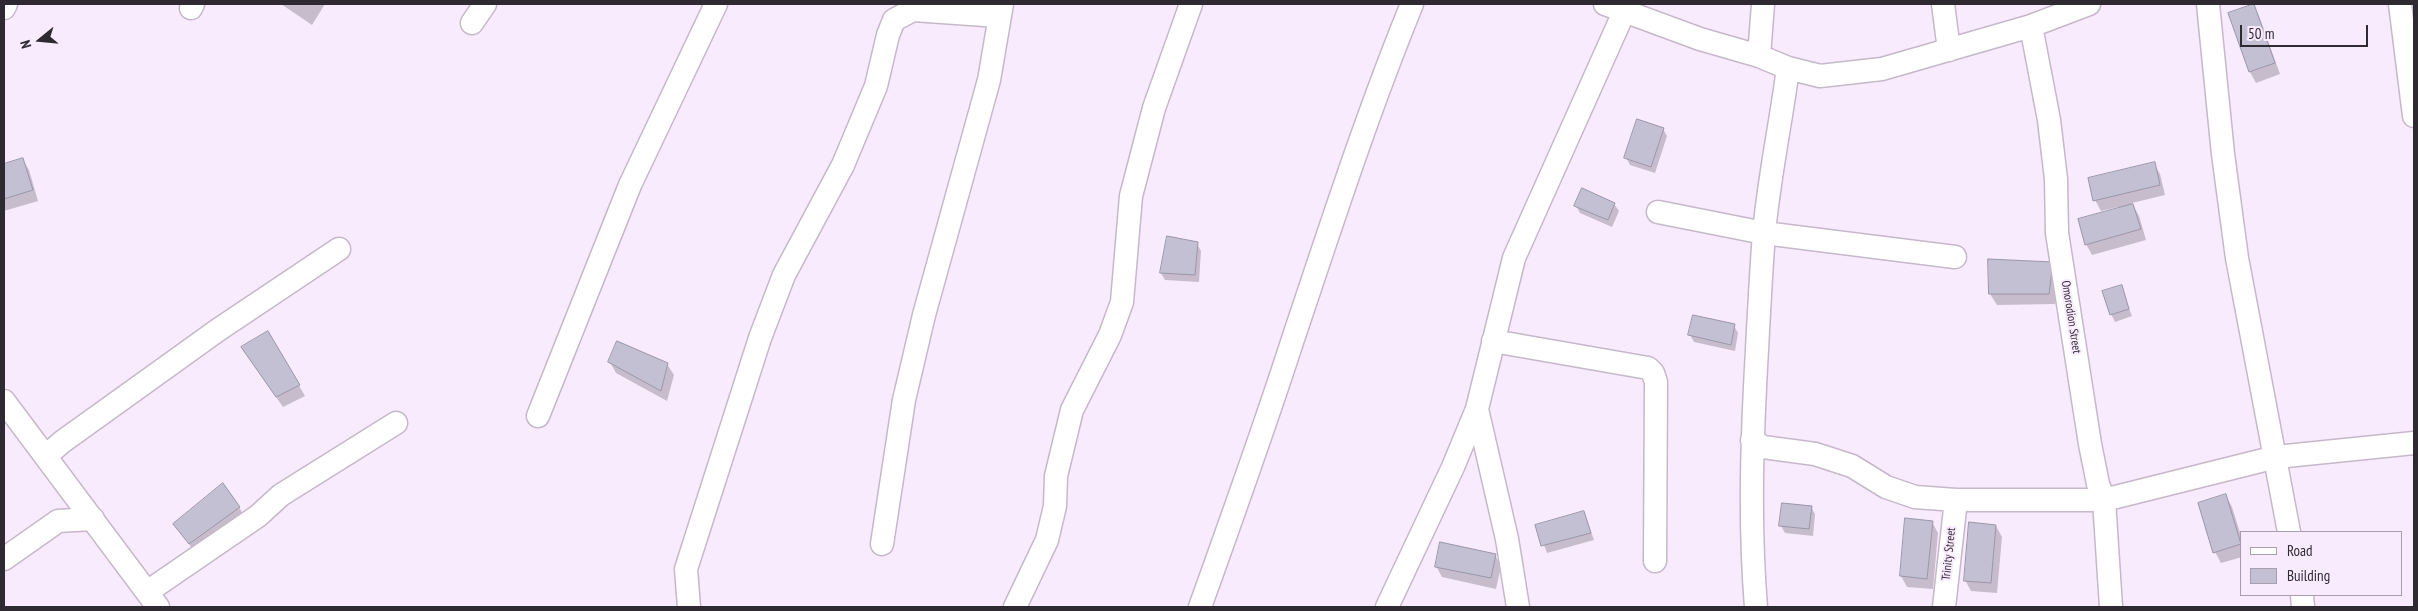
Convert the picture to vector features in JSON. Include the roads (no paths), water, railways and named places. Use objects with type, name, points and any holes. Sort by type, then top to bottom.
[{"type":"street","points":[[4,8],[6,4]]},
{"type":"street","points":[[472,23],[485,4]]},
{"type":"street","points":[[538,416],[630,185],[716,4]]},
{"type":"street","points":[[1015,607],[1047,540],[1054,506],[1056,476],[1072,410],[1110,335],[1122,302],[1131,196],[1154,108],[1191,4]]},
{"type":"street","points":[[1200,607],[1249,470],[1346,179],[1387,64],[1412,4]]},
{"type":"street","points":[[1759,56],[1763,4]]},
{"type":"street","points":[[1943,4],[1949,50]]},
{"type":"street","points":[[1387,607],[1453,467],[1477,409],[1514,258],[1614,8],[1700,39],[1759,56],[1788,68],[1820,76],[1882,70],[2031,26],[2089,4]]},
{"type":"street","points":[[2208,4],[2223,154],[2237,258],[2289,531]]},
{"type":"street","points":[[2400,4],[2413,102]]},
{"type":"street","points":[[689,607],[686,569],[760,338],[784,275],[842,165],[876,86],[888,35],[894,20],[901,10],[1001,10],[989,80],[924,315],[904,400],[882,544]]},
{"type":"street","name":"Omorodion Street","points":[[2031,26],[2050,120],[2056,179],[2057,233],[2090,444],[2098,484],[2104,500],[2111,607]]},
{"type":"street","points":[[1756,607],[1752,561],[1752,440],[1764,233],[1776,136],[1788,68]]},
{"type":"street","points":[[1658,212],[1764,233],[1955,257]]},
{"type":"street","points":[[46,456],[62,442],[218,330],[338,249]]},
{"type":"street","points":[[1493,341],[1648,368],[1653,373],[1656,382],[1655,562]]},
{"type":"street","points":[[4,401],[152,600],[258,516],[281,495],[396,424]]},
{"type":"street","points":[[1477,409],[1507,539],[1518,607]]},
{"type":"street","points":[[1752,440],[1763,447],[1815,454],[1852,466],[1886,487],[1915,497],[1956,500],[2104,500],[2276,457],[2414,442]]},
{"type":"street","points":[[58,521],[70,488]]},
{"type":"street","name":"Trinity Street","points":[[1944,607],[1956,500]]},
{"type":"street","points":[[4,559],[58,521],[93,519]]}]
